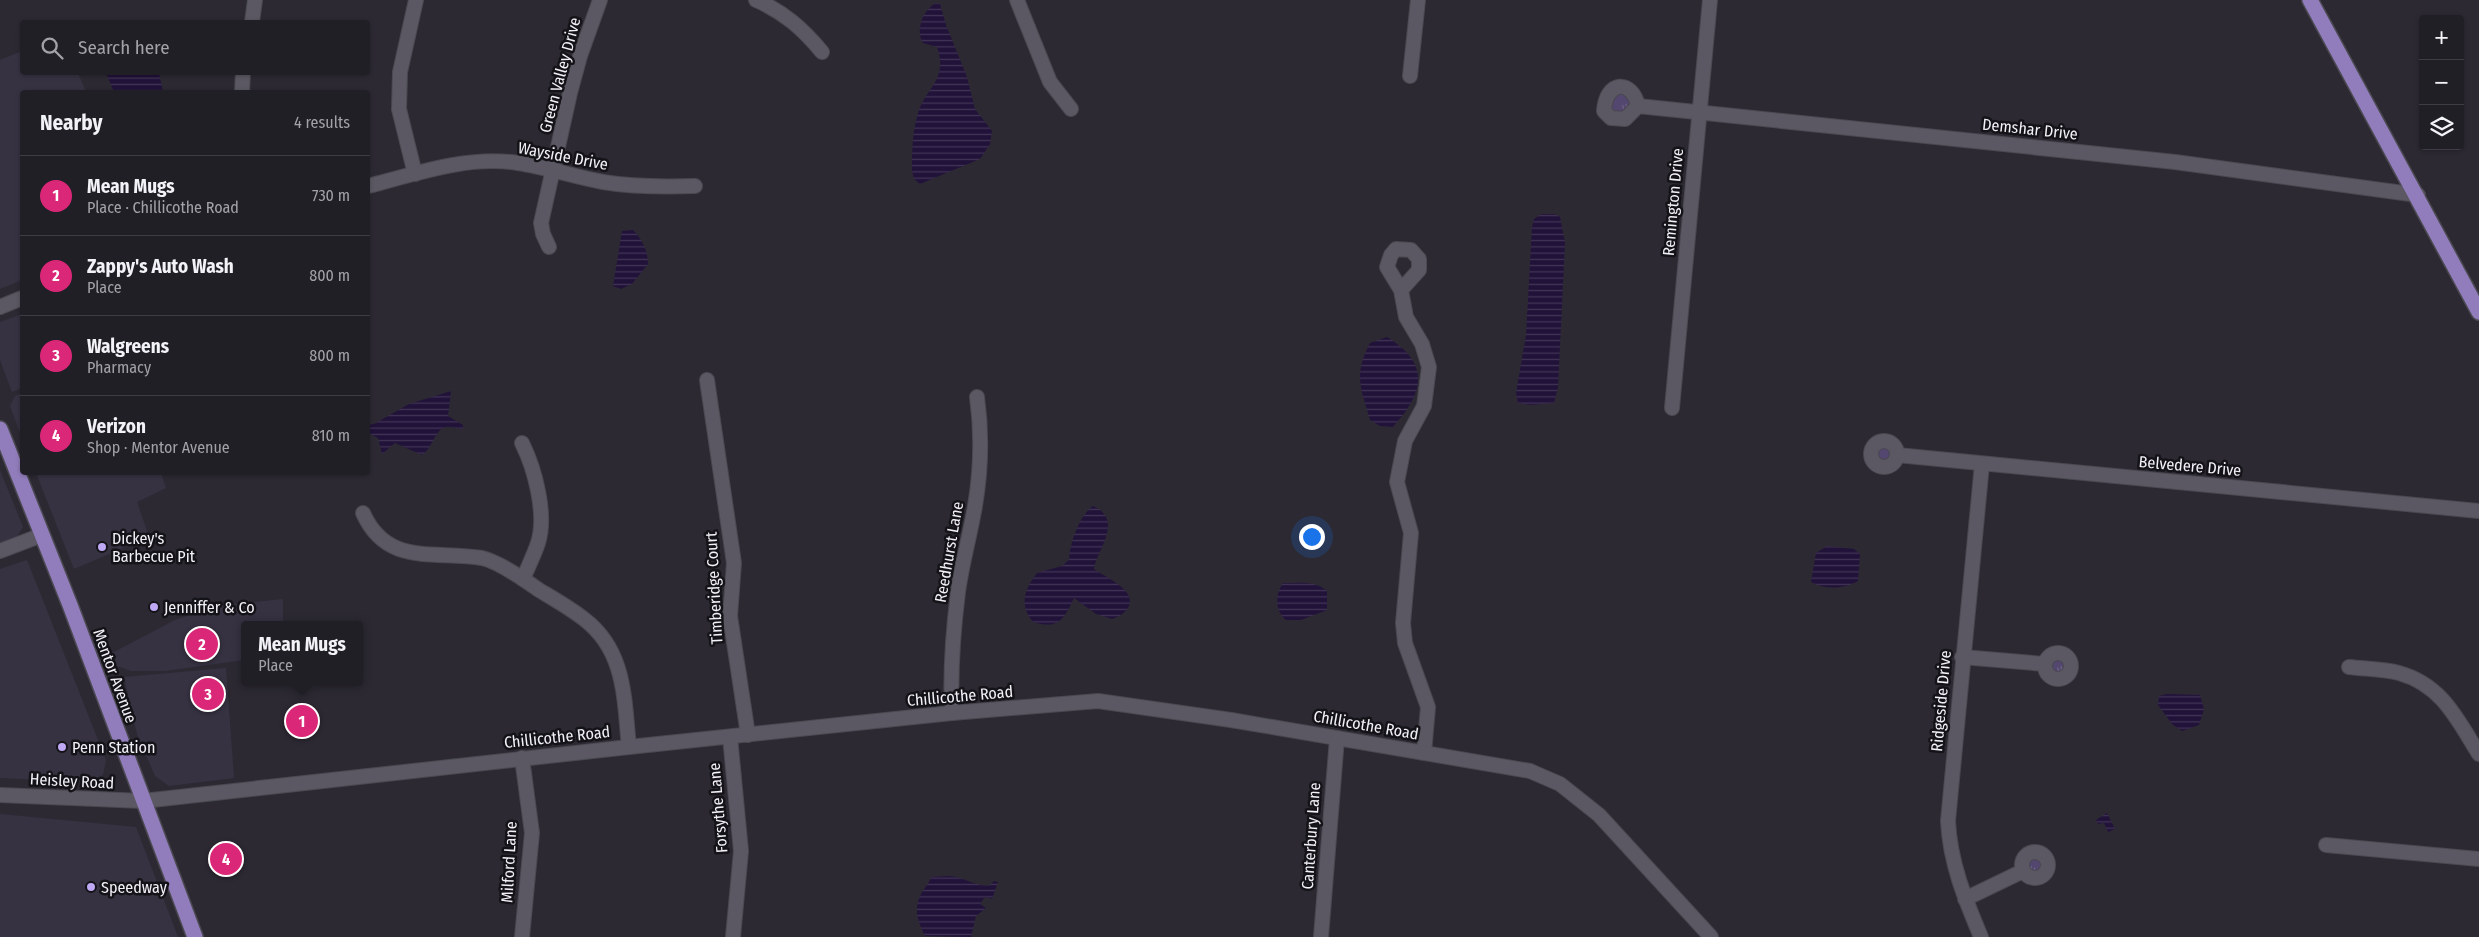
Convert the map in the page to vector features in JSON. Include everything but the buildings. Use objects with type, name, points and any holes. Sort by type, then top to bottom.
[{"type":"main road","points":[[2310,0],[2418,196],[2479,312]]},
{"type":"main road","name":"Mentor Avenue","points":[[0,428],[70,605],[195,937]]},
{"type":"street","points":[[252,20],[255,0]]},
{"type":"street","points":[[414,174],[399,109],[400,72],[416,0]]},
{"type":"street","name":"Green Valley Drive","points":[[549,247],[543,234],[541,223],[575,74],[600,0]]},
{"type":"street","points":[[756,0],[774,8],[789,18],[805,32],[822,52]]},
{"type":"street","points":[[1017,0],[1050,82],[1071,109]]},
{"type":"street","points":[[1410,76],[1418,0]]},
{"type":"street","name":"Remington Drive","points":[[1672,408],[1710,0]]},
{"type":"street","points":[[242,90],[243,75]]},
{"type":"street","name":"Demshar Drive","points":[[1638,106],[2175,162],[2418,196]]},
{"type":"street","name":"Wayside Drive","points":[[370,185],[414,174],[472,163],[490,162],[517,163],[605,182],[656,187],[694,186]]},
{"type":"street","points":[[1401,290],[1406,317],[1422,344],[1429,367],[1424,406],[1404,442],[1397,482],[1411,533],[1403,623],[1405,643],[1428,707],[1424,753]]},
{"type":"street","points":[[0,307],[20,299]]},
{"type":"street","name":"Timberidge Court","points":[[707,380],[734,563],[730,616],[748,735]]},
{"type":"street","name":"Reedhurst Lane","points":[[952,713],[951,685],[958,592],[976,504],[981,432],[977,397]]},
{"type":"street","points":[[522,443],[532,463],[542,517],[539,541],[523,579]]},
{"type":"street","name":"Belvedere Drive","points":[[1897,455],[2479,511]]},
{"type":"street","name":"Ridgeside Drive","points":[[1981,937],[1965,899],[1952,858],[1948,821],[1962,658],[1982,464]]},
{"type":"street","points":[[363,512],[376,536],[395,549],[420,554],[484,559],[523,579],[584,619],[605,639],[616,658],[622,678],[629,747]]},
{"type":"street","points":[[0,551],[42,535]]},
{"type":"street","points":[[1962,658],[2045,664]]},
{"type":"street","points":[[2349,667],[2399,673],[2426,684],[2444,699],[2479,754]]},
{"type":"street","name":"Chillicothe Road","points":[[143,801],[522,758],[952,713],[1098,701],[1158,708],[1530,771],[1560,784],[1599,814],[1711,937]]},
{"type":"street","name":"Forsythe Lane","points":[[730,737],[741,851],[733,937]]},
{"type":"street","name":"Canterbury Lane","points":[[1321,937],[1337,738]]},
{"type":"street","name":"Milford Lane","points":[[522,758],[532,833],[522,937]]},
{"type":"street","name":"Heisley Road","points":[[0,795],[143,801]]},
{"type":"street","points":[[2326,845],[2479,859]]},
{"type":"street","points":[[1965,899],[2023,871]]},
{"type":"shaded area","points":[[936,3],[940,4],[946,25],[967,77],[975,109],[992,131],[990,144],[980,159],[920,184],[914,179],[912,171],[914,131],[920,107],[938,77],[940,59],[937,47],[923,43],[920,26],[927,10]]},
{"type":"shaded area","points":[[20,52],[20,75],[79,75],[85,90],[20,90],[20,281],[0,289],[0,60]]},
{"type":"shaded area","points":[[107,75],[159,75],[163,90],[113,90]]},
{"type":"shaded area","points":[[1541,214],[1555,214],[1560,217],[1565,243],[1558,387],[1554,403],[1530,405],[1518,403],[1516,393],[1526,335],[1532,227],[1534,219]]},
{"type":"shaded area","points":[[633,230],[644,246],[648,264],[632,284],[621,289],[613,286],[622,231]]},
{"type":"shaded area","points":[[20,315],[20,389],[12,392],[0,360],[0,322]]},
{"type":"shaded area","points":[[1387,337],[1401,347],[1411,358],[1416,368],[1418,379],[1416,391],[1411,402],[1393,427],[1380,426],[1370,420],[1360,382],[1362,364],[1370,343]]},
{"type":"shaded area","points":[[451,391],[448,416],[463,425],[463,429],[448,427],[442,429],[422,455],[395,443],[382,454],[378,438],[370,434],[370,425],[409,404]]},
{"type":"shaded area","points":[[20,394],[20,433],[10,406],[15,396]]},
{"type":"shaded area","points":[[0,470],[23,527],[17,536],[0,544]]},
{"type":"shaded area","points":[[37,475],[162,475],[166,488],[137,502],[149,537],[74,569]]},
{"type":"shaded area","points":[[1093,506],[1102,512],[1107,519],[1108,527],[1094,569],[1125,590],[1130,602],[1128,608],[1121,615],[1112,619],[1096,614],[1074,598],[1060,621],[1049,625],[1033,622],[1026,610],[1025,604],[1026,591],[1029,585],[1037,573],[1062,566],[1069,560],[1076,530],[1083,516]]},
{"type":"shaded area","points":[[1827,546],[1854,549],[1860,554],[1858,581],[1847,586],[1835,587],[1817,585],[1811,582],[1816,553]]},
{"type":"shaded area","points":[[27,560],[106,760],[103,775],[87,782],[0,778],[0,569]]},
{"type":"shaded area","points":[[1283,583],[1306,583],[1322,587],[1327,591],[1327,610],[1301,620],[1286,620],[1280,612],[1277,602],[1280,587]]},
{"type":"shaded area","points":[[283,599],[283,621],[241,621],[241,660],[165,671],[131,671],[117,666],[112,653],[175,620],[218,606]]},
{"type":"shaded area","points":[[226,668],[234,778],[169,786],[155,776],[137,734],[124,677]]},
{"type":"shaded area","points":[[2167,694],[2200,695],[2204,709],[2199,725],[2182,731],[2172,724],[2158,705],[2159,696]]},
{"type":"shaded area","points":[[2107,813],[2115,829],[2108,832],[2104,823],[2098,824],[2096,820]]},
{"type":"shaded area","points":[[0,814],[136,827],[178,937],[0,937]]},
{"type":"shaded area","points":[[950,876],[984,886],[989,886],[994,881],[998,882],[992,899],[985,897],[980,904],[986,908],[976,916],[971,937],[925,936],[917,915],[917,905],[921,894],[931,877]]},
{"type":"green space","points":[[1626,93],[1632,105],[1627,113],[1616,113],[1611,109],[1613,95]]},
{"type":"green space","points":[[1884,446],[1892,454],[1884,462],[1876,454]]},
{"type":"green space","points":[[2058,657],[2064,659],[2066,665],[2064,671],[2058,673],[2052,671],[2050,665],[2052,659]]},
{"type":"green space","points":[[2035,858],[2041,860],[2043,866],[2041,872],[2035,874],[2029,872],[2027,866],[2029,860]]},
{"type":"place","name":"Dickey's Barbecue Pit","points":[[102,547]]},
{"type":"place","name":"Jenniffer & Co","points":[[154,607]]},
{"type":"place","name":"Zappy's Auto Wash","points":[[202,644]]},
{"type":"place","name":"Walgreens","points":[[208,694]]},
{"type":"place","name":"Mean Mugs","points":[[302,721]]},
{"type":"place","name":"Penn Station","points":[[62,747]]},
{"type":"place","name":"Verizon","points":[[226,859]]},
{"type":"place","name":"Speedway","points":[[91,887]]}]
